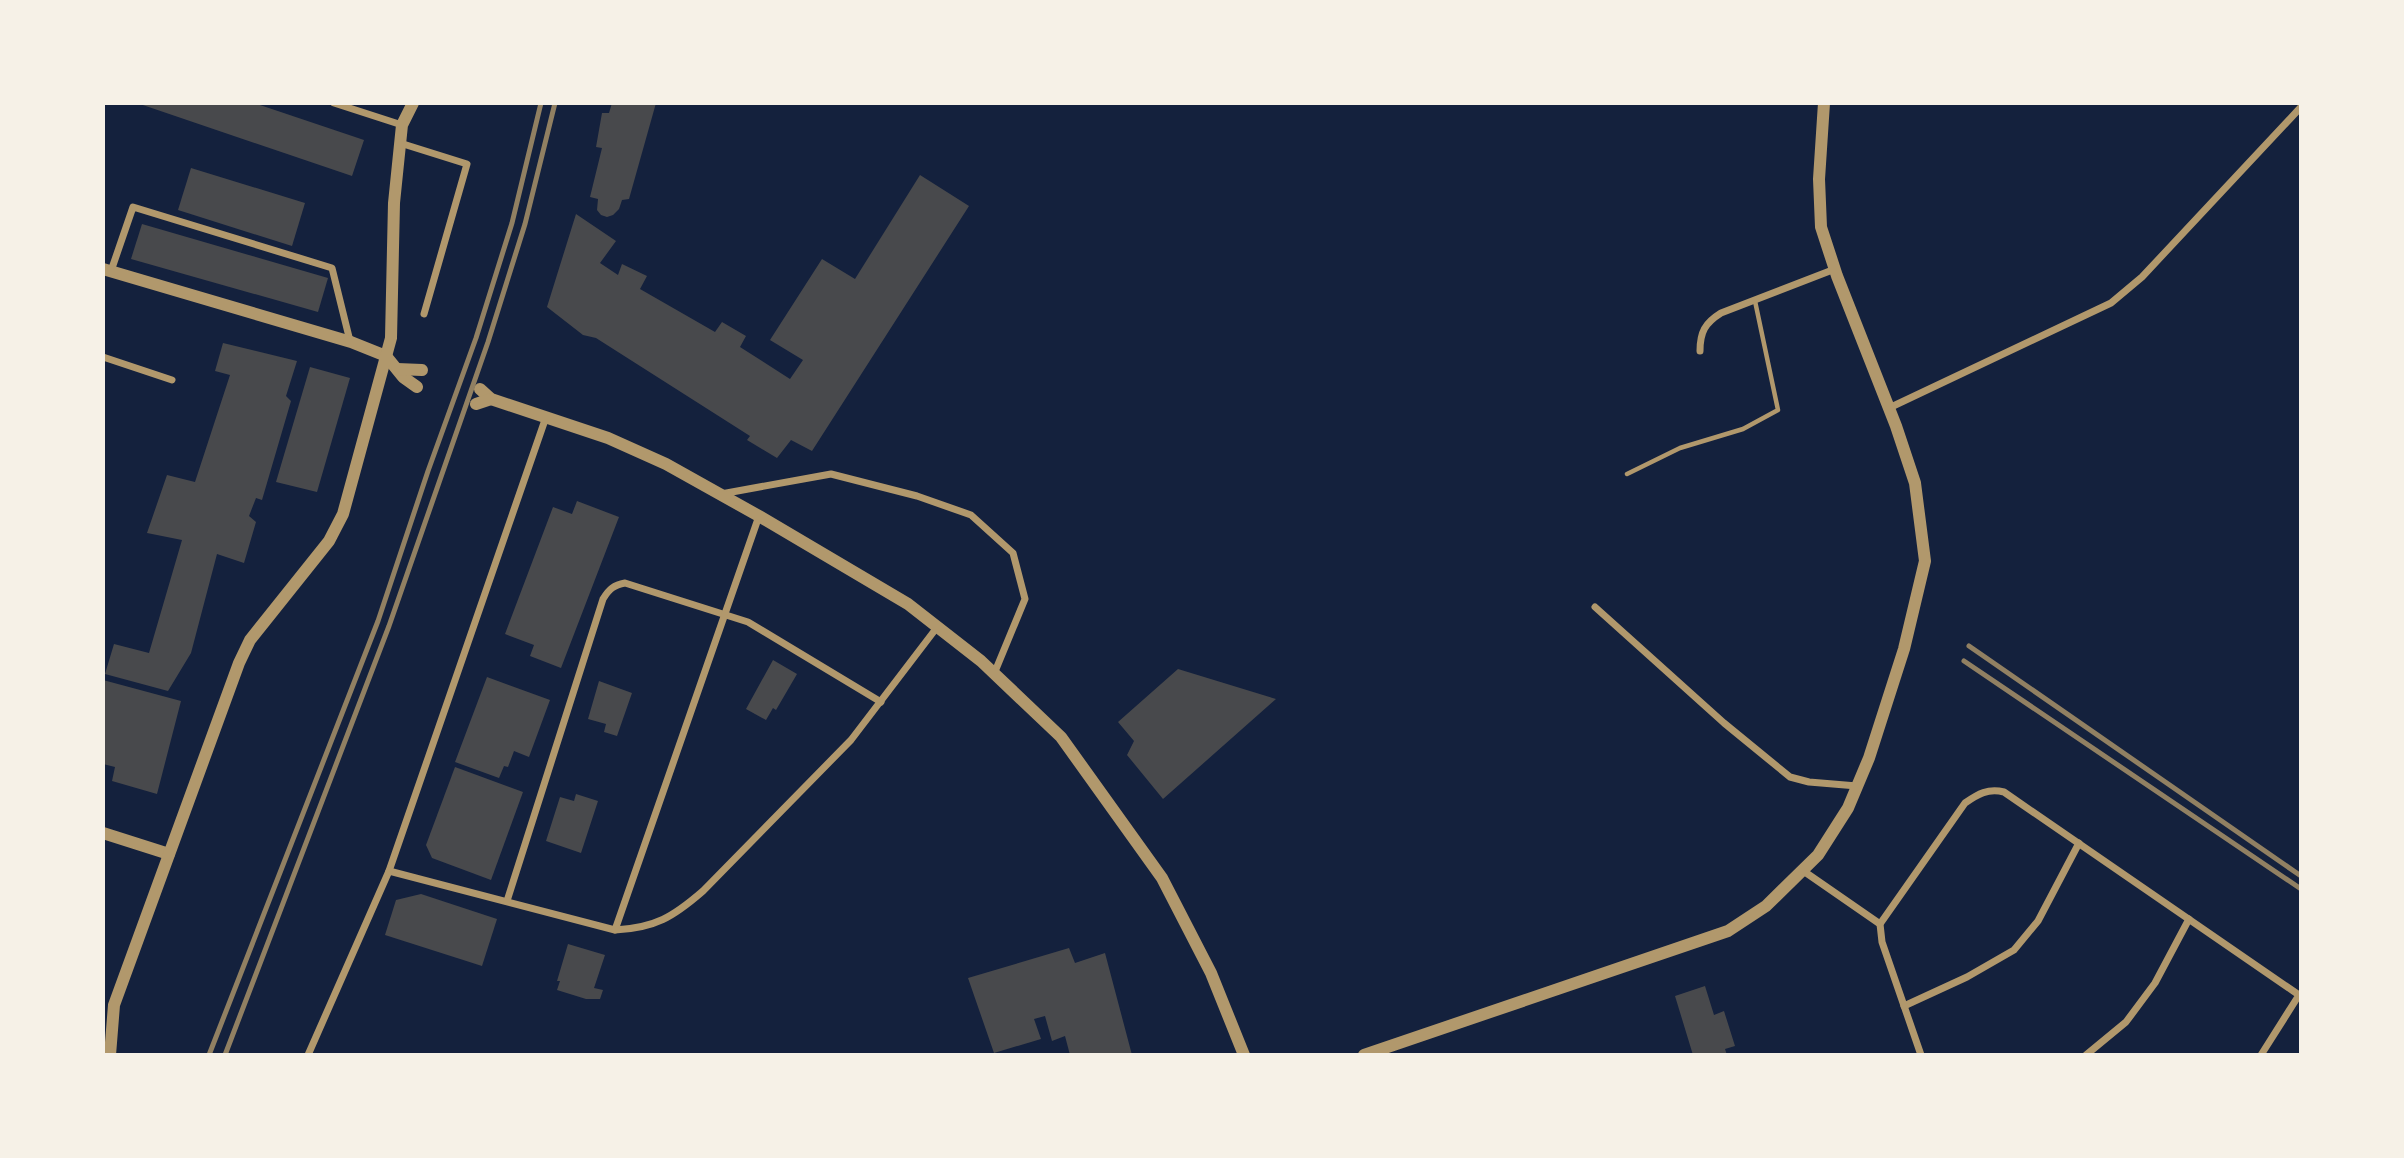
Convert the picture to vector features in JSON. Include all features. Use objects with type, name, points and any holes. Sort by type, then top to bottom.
[{"type":"street","points":[[334,103],[402,125]]},
{"type":"street","points":[[110,1055],[114,1005],[239,663],[250,640],[321,552],[344,514],[392,329],[394,203],[402,125],[413,103]]},
{"type":"street","points":[[1364,1055],[1728,931],[1766,906],[1818,855],[1848,808],[1869,758],[1904,649],[1925,561],[1915,483],[1821,227],[1819,179],[1824,103]]},
{"type":"street","points":[[1889,408],[2111,303],[2142,277],[2301,107]]},
{"type":"street","points":[[400,143],[467,164],[424,314]]},
{"type":"street","points":[[351,342],[332,268],[133,207],[107,270],[351,342],[386,356],[405,379],[417,387]]},
{"type":"street","points":[[1700,351],[1702,331],[1713,318],[1835,270]]},
{"type":"street","points":[[103,357],[172,380]]},
{"type":"street","points":[[397,369],[422,370]]},
{"type":"street","points":[[481,389],[491,399],[608,438],[666,464],[721,494],[908,604],[994,674],[1061,737],[1162,878],[1211,972],[1244,1055]]},
{"type":"street","points":[[476,404],[491,399]]},
{"type":"street","points":[[308,1055],[388,871],[546,417]]},
{"type":"street","points":[[721,494],[831,474],[917,496],[971,515],[1013,553],[1025,599],[994,674]]},
{"type":"street","points":[[615,930],[759,516]]},
{"type":"street","points":[[507,901],[603,598],[608,590],[625,583],[725,615],[765,631],[881,702]]},
{"type":"street","points":[[1595,607],[1724,723],[1790,777],[1810,782],[1857,786]]},
{"type":"street","points":[[388,871],[615,930],[650,926],[688,904],[831,762],[881,702],[938,626]]},
{"type":"street","points":[[1922,1055],[1882,942],[1880,924],[1965,803],[1978,794],[1993,789],[2004,792],[2299,995],[2261,1055]]},
{"type":"street","points":[[103,833],[169,854]]},
{"type":"street","points":[[1904,1006],[1967,977],[2014,950],[2038,921],[2079,843]]},
{"type":"street","points":[[1802,870],[1880,924]]},
{"type":"street","points":[[2086,1055],[2126,1022],[2155,983],[2189,919]]},
{"type":"lane","points":[[1627,474],[1680,448],[1724,437],[1743,429],[1778,410],[1755,300]]},
{"type":"building","points":[[137,103],[254,103],[364,140],[352,176]]},
{"type":"building","points":[[612,103],[656,103],[629,199],[622,200],[619,209],[607,217],[597,210],[598,199],[590,197],[602,148],[596,147],[602,113],[609,113]]},
{"type":"building","points":[[191,168],[305,203],[292,246],[178,210]]},
{"type":"building","points":[[920,175],[969,206],[812,451],[791,440],[777,458],[747,440],[750,436],[596,338],[583,335],[547,307],[576,214],[616,241],[600,263],[618,275],[622,264],[647,276],[640,289],[715,332],[722,322],[746,336],[740,347],[790,379],[803,360],[770,340],[822,259],[855,279]]},
{"type":"building","points":[[142,224],[328,278],[318,312],[131,259]]},
{"type":"building","points":[[223,343],[297,361],[286,396],[291,401],[262,500],[256,498],[249,516],[256,522],[244,563],[217,554],[191,653],[168,691],[105,674],[114,644],[149,653],[182,540],[147,533],[167,475],[195,482],[230,375],[215,371]]},
{"type":"building","points":[[310,367],[350,378],[317,492],[276,482]]},
{"type":"building","points":[[577,501],[619,517],[561,668],[530,656],[534,645],[505,634],[553,507],[572,514]]},
{"type":"building","points":[[773,660],[797,674],[776,710],[773,708],[766,720],[746,709]]},
{"type":"building","points":[[1178,669],[1276,699],[1163,799],[1127,755],[1134,741],[1118,722]]},
{"type":"building","points":[[487,677],[550,700],[529,757],[514,751],[508,767],[504,766],[499,778],[455,762]]},
{"type":"building","points":[[103,680],[181,701],[157,794],[112,781],[115,767],[103,764]]},
{"type":"building","points":[[599,681],[632,693],[617,736],[604,732],[606,724],[588,719]]},
{"type":"building","points":[[455,767],[523,792],[491,880],[432,858],[426,845]]},
{"type":"building","points":[[576,794],[598,801],[581,853],[546,841],[560,797],[574,801]]},
{"type":"building","points":[[421,894],[497,919],[482,966],[385,935],[396,900]]},
{"type":"building","points":[[568,944],[605,955],[594,988],[603,990],[600,999],[586,999],[557,990]]},
{"type":"building","points":[[1069,948],[1075,963],[1105,953],[1132,1055],[1070,1055],[1065,1036],[1052,1041],[1045,1016],[1034,1019],[1041,1039],[994,1053],[968,978]]},
{"type":"building","points":[[1705,986],[1714,1015],[1724,1011],[1735,1046],[1725,1049],[1727,1055],[1693,1055],[1675,996]]},
{"type":"railway","points":[[209,1055],[378,621],[476,338],[512,223],[541,103]]},
{"type":"railway","points":[[225,1055],[389,626],[488,342],[525,224],[555,103]]},
{"type":"railway","points":[[1969,646],[2301,876]]},
{"type":"railway","points":[[1964,661],[2301,889]]}]
